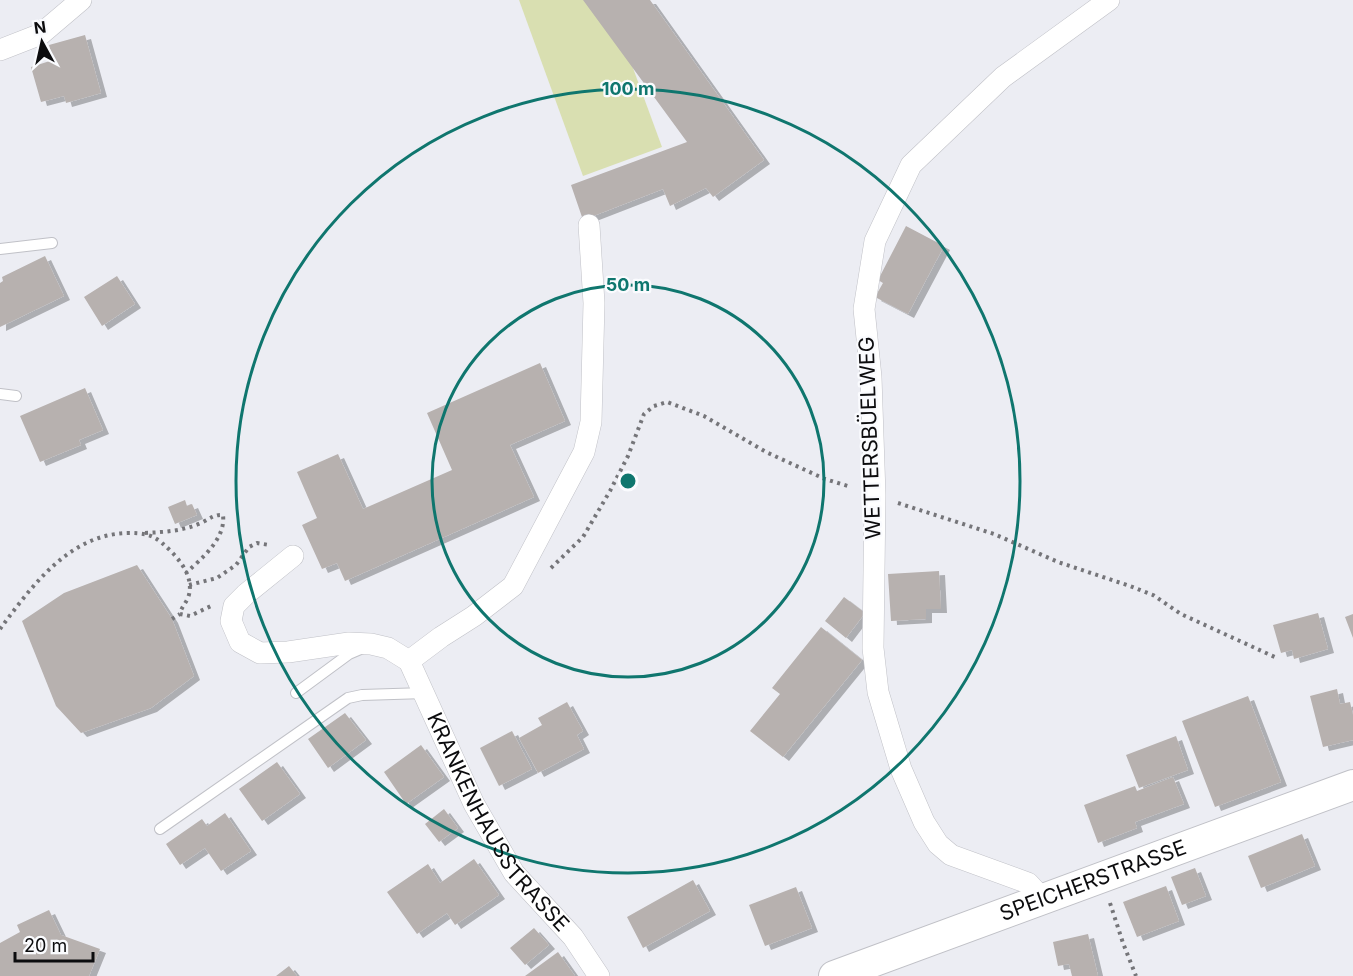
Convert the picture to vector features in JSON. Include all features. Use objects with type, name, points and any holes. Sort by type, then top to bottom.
[{"type":"main road","name":"SPEICHERSTRASSE","points":[[834,976],[1353,785]]},
{"type":"street","points":[[0,50],[41,34],[81,0]]},
{"type":"street","name":"WETTERSBÜELWEG","points":[[1044,900],[1028,883],[951,855],[938,844],[924,822],[901,769],[878,692],[873,648],[875,495],[872,377],[864,309],[875,241],[911,165],[1004,77],[1109,0]]},
{"type":"street","points":[[289,560],[234,606],[231,621],[240,642],[260,653],[288,652],[348,643],[371,644],[388,648],[409,661],[513,586],[585,452],[591,422],[594,303],[589,225]]},
{"type":"street","name":"KRANKENHAUSSTRASSE","points":[[409,661],[474,804],[514,873],[573,937],[599,976]]},
{"type":"lane","points":[[0,249],[52,243]]},
{"type":"lane","points":[[0,394],[16,396]]},
{"type":"lane","points":[[296,693],[349,654],[371,644]]},
{"type":"lane","points":[[160,829],[348,699],[363,695],[425,693]]},
{"type":"path","points":[[0,628],[29,590],[58,561],[86,542],[113,534],[169,532],[195,526],[216,515],[224,515],[224,522],[216,542],[186,573]]},
{"type":"path","points":[[144,533],[158,540],[178,557],[189,580],[189,596],[180,614],[172,619]]},
{"type":"path","points":[[189,585],[217,578],[236,565],[249,547],[257,543],[271,545],[289,560]]},
{"type":"path","points":[[180,614],[190,616],[222,604],[234,606]]},
{"type":"path","points":[[1108,894],[1136,976]]},
{"type":"green space","points":[[519,0],[608,0],[662,147],[583,176]]},
{"type":"building","points":[[583,0],[650,0],[764,160],[713,197],[706,188],[670,206],[663,189],[583,220],[571,185],[687,142]]},
{"type":"building","points":[[85,35],[101,93],[66,103],[64,96],[41,102],[31,67],[53,60],[49,45]]},
{"type":"building","points":[[906,226],[944,246],[908,314],[875,297],[883,283],[878,280]]},
{"type":"building","points":[[45,256],[64,296],[0,327],[2,277]]},
{"type":"building","points":[[117,276],[135,304],[102,326],[84,297]]},
{"type":"building","points":[[540,363],[565,421],[510,445],[534,497],[345,581],[337,563],[322,569],[302,525],[317,518],[297,472],[338,454],[363,509],[452,470],[427,413]]},
{"type":"building","points":[[85,388],[103,430],[79,440],[81,445],[40,462],[20,416]]},
{"type":"building","points":[[185,500],[187,506],[192,504],[197,515],[175,524],[168,507]]},
{"type":"building","points":[[137,565],[172,619],[194,676],[151,708],[81,733],[56,706],[22,621],[64,593]]},
{"type":"building","points":[[939,571],[941,609],[926,609],[926,619],[891,621],[888,574]]},
{"type":"building","points":[[844,597],[865,613],[846,638],[825,621]]},
{"type":"building","points":[[1318,613],[1328,649],[1294,659],[1292,650],[1281,653],[1273,625]]},
{"type":"building","points":[[1353,614],[1353,638],[1345,617]]},
{"type":"building","points":[[821,627],[862,660],[783,757],[750,731],[780,694],[772,688]]},
{"type":"building","points":[[1337,689],[1340,704],[1350,702],[1353,715],[1353,740],[1323,747],[1310,696]]},
{"type":"building","points":[[1248,696],[1281,782],[1215,807],[1182,721]]},
{"type":"building","points":[[567,702],[583,731],[577,735],[584,749],[538,773],[519,738],[542,725],[538,718]]},
{"type":"building","points":[[345,713],[366,740],[328,768],[308,739]]},
{"type":"building","points":[[512,731],[532,769],[499,786],[480,748]]},
{"type":"building","points":[[1176,736],[1188,770],[1139,788],[1126,755]]},
{"type":"building","points":[[421,745],[444,777],[406,804],[384,772]]},
{"type":"building","points":[[277,762],[300,794],[262,821],[239,789]]},
{"type":"building","points":[[1173,777],[1184,804],[1135,822],[1137,828],[1098,843],[1084,805],[1135,786],[1137,791]]},
{"type":"building","points":[[444,809],[458,828],[439,842],[425,824]]},
{"type":"building","points":[[225,813],[251,851],[221,871],[205,848],[180,865],[166,844],[202,819],[207,826]]},
{"type":"building","points":[[1302,834],[1315,866],[1261,888],[1248,856]]},
{"type":"building","points":[[474,859],[499,895],[455,925],[447,913],[417,934],[387,892],[428,864],[440,883]]},
{"type":"building","points":[[1195,868],[1206,896],[1182,905],[1171,877]]},
{"type":"building","points":[[693,880],[710,911],[643,948],[627,917]]},
{"type":"building","points":[[1166,886],[1179,921],[1137,937],[1123,902]]},
{"type":"building","points":[[796,887],[812,928],[765,946],[749,905]]},
{"type":"building","points":[[49,910],[61,935],[100,949],[89,976],[0,976],[0,943],[20,932],[17,925]]},
{"type":"building","points":[[534,928],[549,945],[525,965],[510,948]]},
{"type":"building","points":[[1088,934],[1098,976],[1072,976],[1069,964],[1058,966],[1053,942]]},
{"type":"building","points":[[558,952],[575,976],[525,976]]},
{"type":"building","points":[[289,966],[297,976],[276,976]]}]
